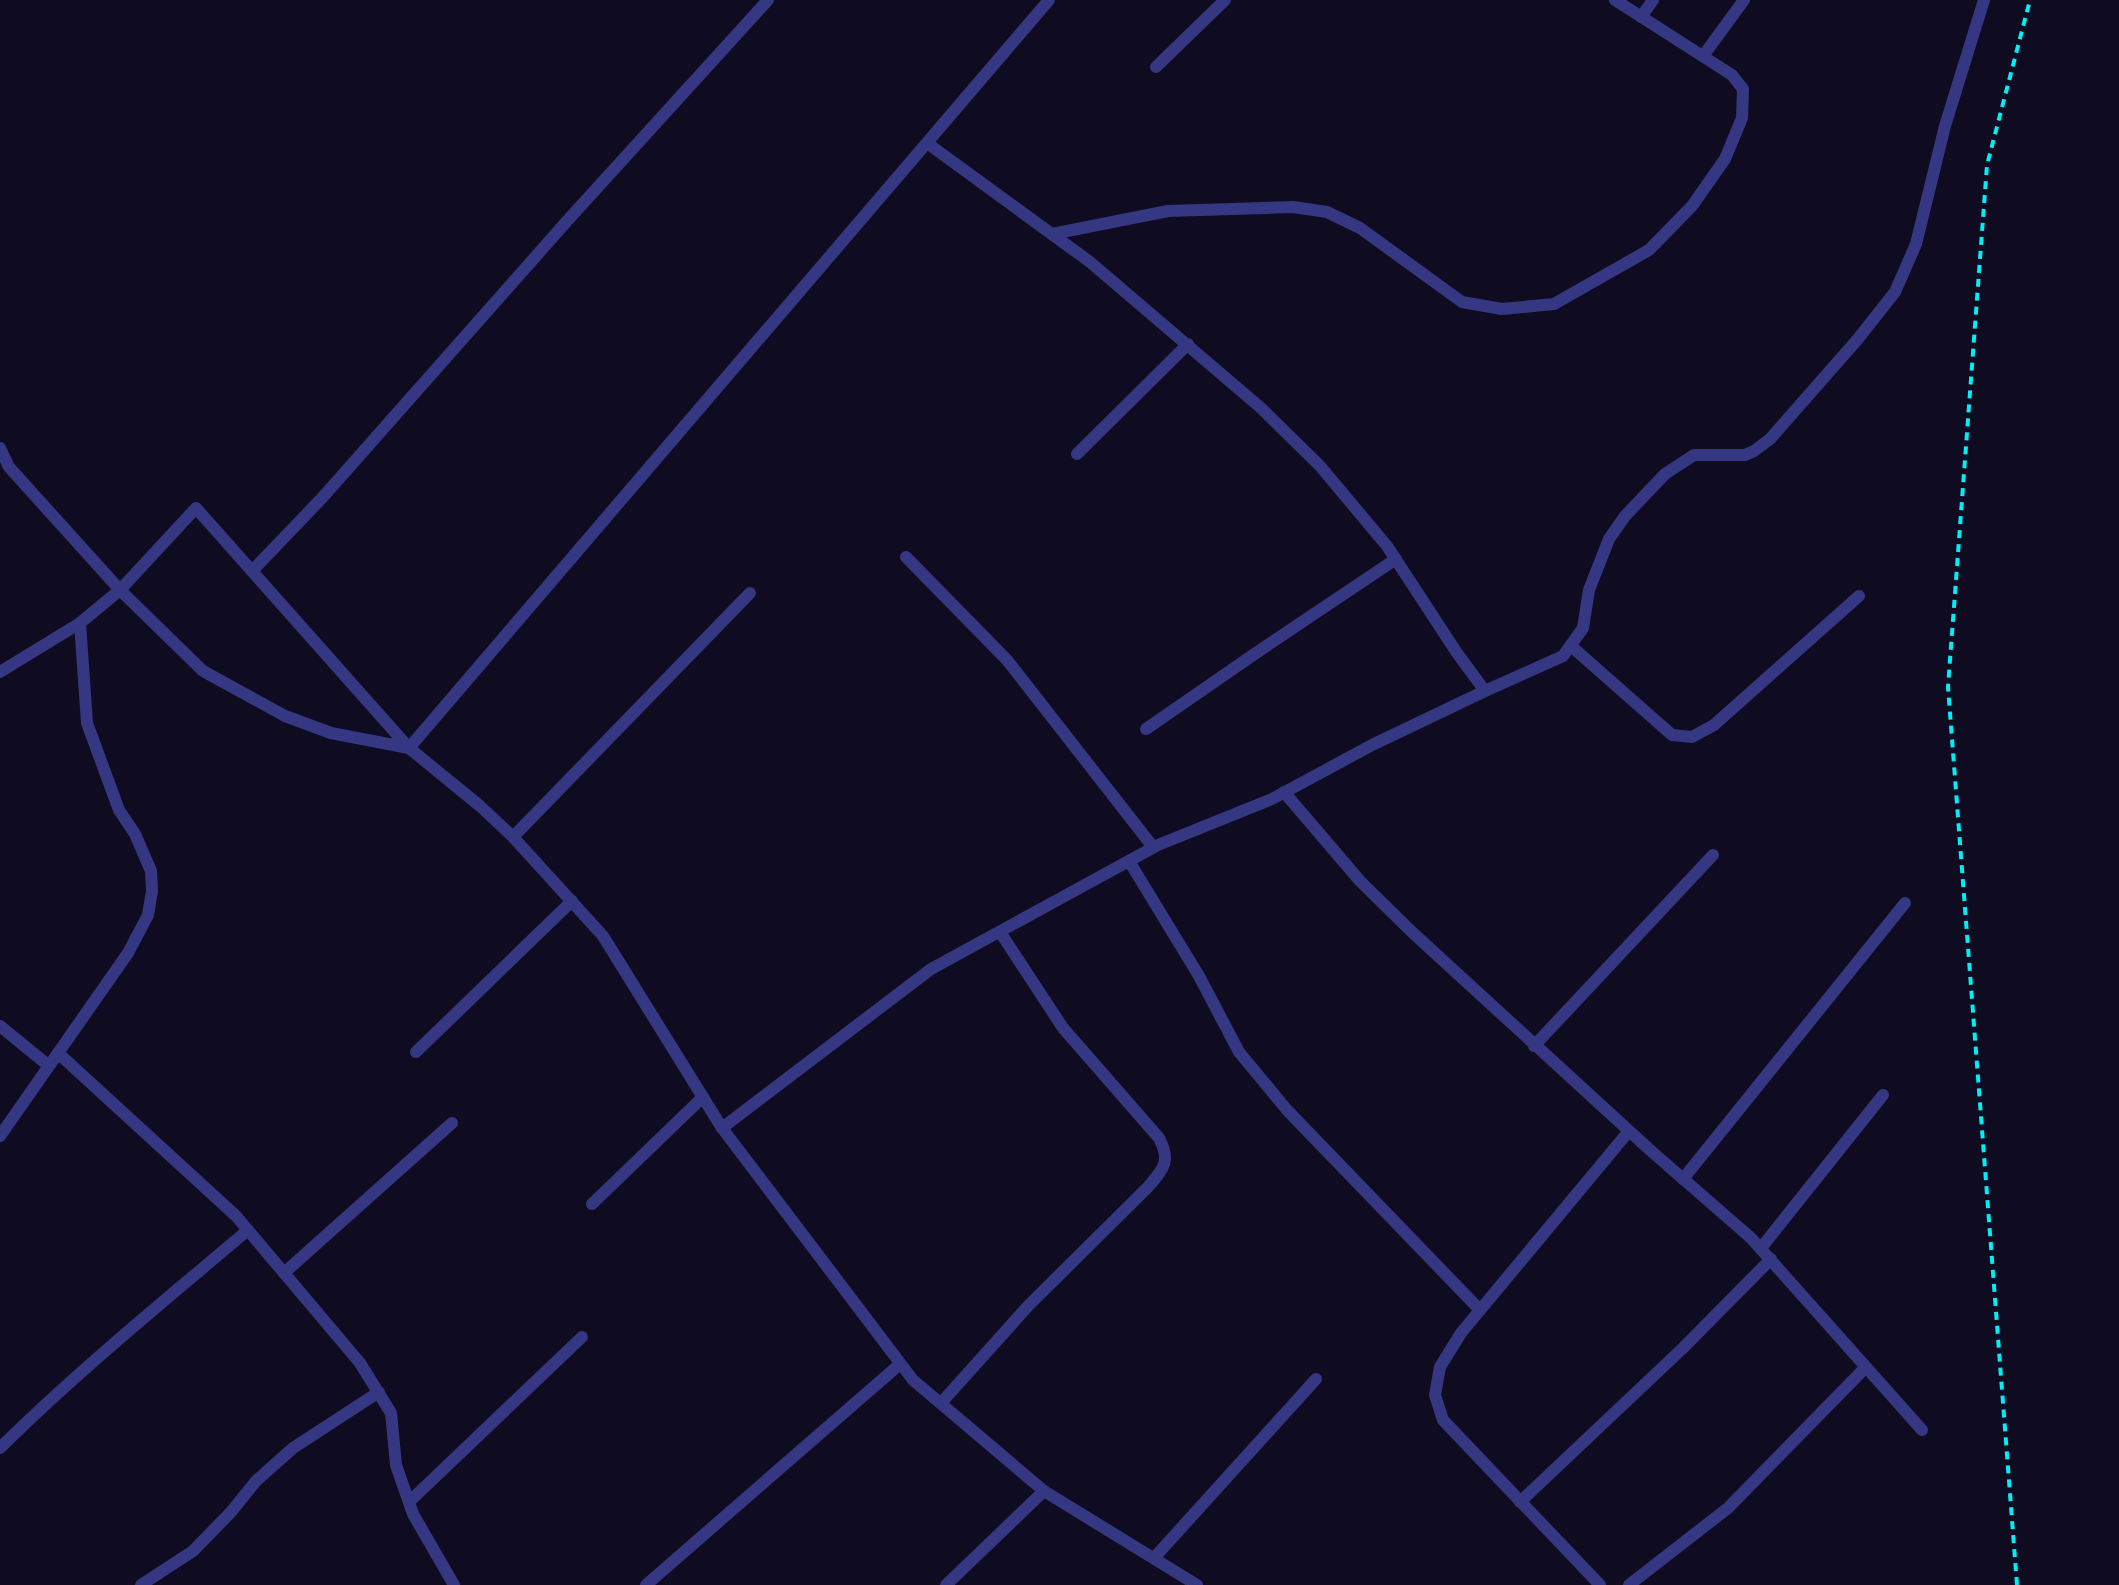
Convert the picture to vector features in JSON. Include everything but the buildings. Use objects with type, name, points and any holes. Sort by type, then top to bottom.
[{"type":"street","points":[[252,571],[322,498],[566,221],[768,0]]},
{"type":"street","points":[[409,748],[1049,0]]},
{"type":"street","points":[[1156,68],[1225,0]]},
{"type":"street","points":[[1052,234],[1168,212],[1301,209],[1327,212],[1360,228],[1462,302],[1502,309],[1554,304],[1649,250],[1692,206],[1725,159],[1742,118],[1743,89],[1732,75],[1615,0]]},
{"type":"street","points":[[1641,17],[1653,0]]},
{"type":"street","points":[[1702,56],[1744,0]]},
{"type":"street","points":[[722,1128],[931,969],[1154,847],[1272,799],[1372,745],[1564,656],[1583,628],[1589,590],[1601,554],[1608,539],[1625,516],[1665,474],[1687,459],[1700,455],[1746,455],[1770,439],[1857,340],[1895,292],[1916,244],[1945,126],[1984,0]]},
{"type":"street","points":[[927,143],[1090,262],[1262,408],[1320,466],[1388,546],[1457,653],[1485,691]]},
{"type":"street","points":[[1077,454],[1188,344]]},
{"type":"street","points":[[0,448],[9,467],[120,590],[203,671],[285,716],[331,733],[409,748]]},
{"type":"street","points":[[0,672],[80,623],[120,590],[196,508],[409,748],[480,806],[513,837],[603,936],[722,1128],[912,1380],[1044,1491],[1197,1585]]},
{"type":"street","points":[[906,557],[1007,660],[1154,847]]},
{"type":"street","points":[[1146,729],[1256,652],[1396,559]]},
{"type":"street","points":[[513,837],[750,593]]},
{"type":"street","points":[[1571,646],[1672,735],[1692,737],[1714,725],[1860,596]]},
{"type":"street","points":[[0,1136],[128,953],[148,915],[152,891],[150,871],[135,834],[119,810],[87,723],[80,623]]},
{"type":"street","points":[[1284,792],[1360,881],[1413,933],[1534,1046],[1761,1248],[1922,1430]]},
{"type":"street","points":[[1534,1046],[1713,855]]},
{"type":"street","points":[[1129,860],[1198,976],[1239,1052],[1287,1110],[1480,1310]]},
{"type":"street","points":[[416,1052],[572,901]]},
{"type":"street","points":[[1683,1179],[1905,902]]},
{"type":"street","points":[[941,1403],[1028,1306],[1150,1186],[1164,1169],[1166,1158],[1166,1150],[1159,1138],[1063,1028],[1000,932]]},
{"type":"street","points":[[0,1026],[49,1066]]},
{"type":"street","points":[[58,1053],[236,1216],[360,1363],[391,1413],[396,1465],[413,1514],[454,1585]]},
{"type":"street","points":[[1761,1248],[1883,1094]]},
{"type":"street","points":[[592,1204],[703,1098]]},
{"type":"street","points":[[284,1273],[452,1123]]},
{"type":"street","points":[[1600,1585],[1443,1420],[1435,1395],[1440,1367],[1461,1333],[1629,1131]]},
{"type":"street","points":[[0,1448],[29,1419],[137,1324],[248,1230]]},
{"type":"street","points":[[1520,1502],[1683,1348],[1771,1260]]},
{"type":"street","points":[[410,1501],[582,1337]]},
{"type":"street","points":[[646,1585],[900,1364]]},
{"type":"street","points":[[1637,1583],[1728,1508],[1866,1366]]},
{"type":"street","points":[[1154,1558],[1316,1379]]},
{"type":"street","points":[[140,1585],[193,1551],[231,1512],[256,1481],[292,1448],[379,1392]]},
{"type":"street","points":[[946,1585],[1044,1491]]},
{"type":"railway","points":[[2017,1585],[1948,687],[1987,165],[2030,0]]}]
